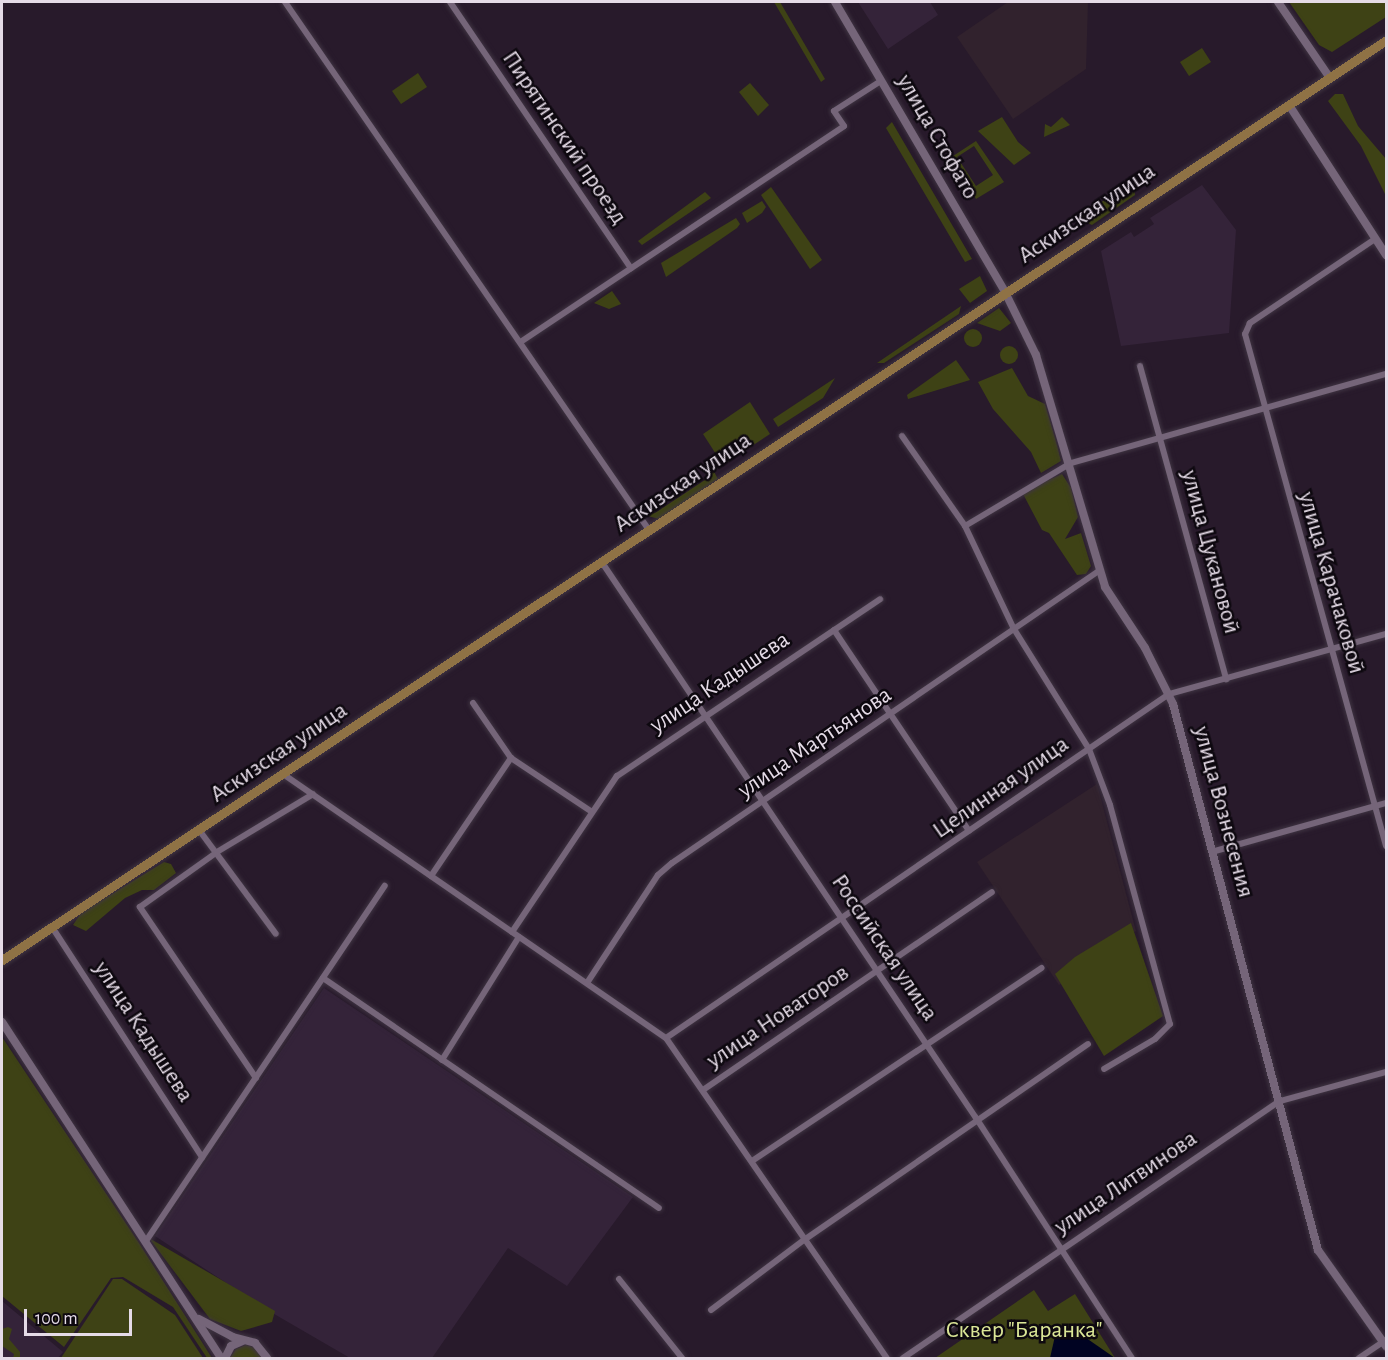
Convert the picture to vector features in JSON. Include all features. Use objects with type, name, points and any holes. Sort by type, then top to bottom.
[{"type":"main road","name":"Аскизская улица","points":[[2,960],[1386,40]]},
{"type":"street","points":[[285,2],[522,342],[649,530]]},
{"type":"street","name":"Пирятинский проезд","points":[[450,2],[631,268]]},
{"type":"street","name":"улица Стофато","points":[[835,2],[1005,292]]},
{"type":"street","points":[[1278,2],[1330,78]]},
{"type":"street","points":[[522,342],[844,126],[834,111],[881,81]]},
{"type":"street","points":[[1289,105],[1386,255]]},
{"type":"street","name":"улица Карачаковой","points":[[1376,239],[1246,328],[1263,407],[1386,846]]},
{"type":"street","name":"улица Вознесения","points":[[1005,292],[1036,355],[1071,463],[1105,587],[1169,694],[1215,851],[1318,1250],[1385,1343]]},
{"type":"street","name":"улица Цукановой","points":[[1140,366],[1226,679]]},
{"type":"street","points":[[965,526],[1071,463],[1160,435],[1386,374]]},
{"type":"street","points":[[902,436],[965,526],[1014,629],[1089,749],[1110,805],[1170,1024],[1155,1039],[1104,1069]]},
{"type":"street","name":"Российская улица","points":[[601,561],[976,1118],[1132,1359]]},
{"type":"street","name":"улица Мартьянова","points":[[587,983],[658,875],[762,801],[1100,570]]},
{"type":"street","name":"улица Кадышева","points":[[512,932],[617,776],[880,599]]},
{"type":"street","points":[[834,630],[969,831]]},
{"type":"street","name":"Целинная улица","points":[[666,1038],[1169,694],[1386,634]]},
{"type":"street","points":[[473,703],[511,758],[592,812]]},
{"type":"street","points":[[431,876],[511,758]]},
{"type":"street","name":"улица Новаторов","points":[[283,774],[666,1038],[887,1359]]},
{"type":"street","points":[[256,1078],[140,907],[217,852],[313,794]]},
{"type":"street","points":[[1215,851],[1386,803]]},
{"type":"street","points":[[199,830],[276,934]]},
{"type":"street","points":[[146,1241],[385,886]]},
{"type":"street","name":"улица Новаторов","points":[[703,1090],[992,892]]},
{"type":"street","name":"улица Кадышева","points":[[52,927],[202,1157]]},
{"type":"street","points":[[442,1060],[519,937]]},
{"type":"street","points":[[752,1161],[1041,968]]},
{"type":"street","points":[[323,978],[658,1208]]},
{"type":"street","points":[[2,1022],[223,1359],[231,1346],[243,1340]]},
{"type":"street","points":[[711,1310],[804,1240],[976,1118],[1088,1044]]},
{"type":"street","name":"улица Литвинова","points":[[903,1359],[1061,1248],[1280,1101],[1386,1072]]},
{"type":"street","points":[[619,1279],[682,1359]]},
{"type":"street","points":[[196,1317],[243,1340],[258,1344],[267,1359]]},
{"type":"street","points":[[1359,1359],[1385,1343]]},
{"type":"shaded area","points":[[858,2],[930,2],[938,15],[888,49]]},
{"type":"shaded area","points":[[1008,2],[1088,2],[1086,69],[1013,119],[957,37]]},
{"type":"shaded area","points":[[1202,185],[1236,230],[1229,333],[1121,346],[1101,251],[1131,232],[1134,237],[1154,224],[1150,218]]},
{"type":"shaded area","points":[[1097,784],[1136,931],[1059,985],[977,862]]},
{"type":"shaded area","points":[[324,988],[633,1197],[567,1286],[508,1248],[432,1358],[350,1358],[269,1311],[155,1236]]},
{"type":"shaded area","points":[[2,1301],[63,1352],[58,1358],[2,1358]]},
{"type":"green space","points":[[774,2],[780,2],[825,79],[821,82]]},
{"type":"green space","points":[[1289,2],[1386,2],[1386,17],[1332,52],[1319,45]]},
{"type":"green space","points":[[1202,48],[1211,62],[1189,76],[1180,62]]},
{"type":"green space","points":[[418,73],[427,87],[401,104],[392,91]]},
{"type":"green space","points":[[750,83],[769,105],[758,116],[739,92]]},
{"type":"green space","points":[[1335,94],[1343,94],[1358,126],[1386,159],[1386,196],[1361,146],[1328,101]]},
{"type":"green space","points":[[1002,117],[1018,142],[1031,153],[1014,165],[978,131]]},
{"type":"green space","points":[[1062,117],[1070,125],[1044,137],[1045,124],[1051,127]]},
{"type":"green space","points":[[892,122],[972,259],[965,262],[886,128]]},
{"type":"green space","points":[[976,141],[1004,182],[976,199],[950,158]],"holes":[[[974,146],[993,175],[976,186],[957,157]]]},
{"type":"green space","points":[[1125,186],[1134,187],[1135,195],[1092,225],[1084,221],[1081,216]]},
{"type":"green space","points":[[771,187],[822,260],[810,269],[761,195]]},
{"type":"green space","points":[[705,192],[711,198],[642,245],[638,241]]},
{"type":"green space","points":[[762,201],[766,207],[762,213],[747,223],[742,213]]},
{"type":"green space","points":[[736,218],[740,224],[737,228],[666,277],[661,263]]},
{"type":"green space","points":[[980,276],[987,291],[970,303],[959,289]]},
{"type":"green space","points":[[612,291],[621,304],[609,309],[594,303]]},
{"type":"green space","points":[[961,306],[959,314],[884,363],[877,363]]},
{"type":"green space","points":[[999,308],[1011,323],[1000,331],[977,323]]},
{"type":"green space","points":[[969,329],[977,329],[982,334],[980,345],[969,347],[964,342],[964,334]]},
{"type":"green space","points":[[1005,346],[1013,346],[1018,351],[1016,362],[1005,364],[1000,359],[1000,351]]},
{"type":"green space","points":[[956,360],[970,380],[908,399],[907,395]]},
{"type":"green space","points":[[1012,368],[1028,396],[1045,404],[1057,445],[1061,461],[1041,473],[1031,452],[993,409],[978,382]]},
{"type":"green space","points":[[835,378],[823,398],[778,427],[773,419]]},
{"type":"green space","points":[[750,402],[770,434],[723,465],[703,434]]},
{"type":"green space","points":[[712,468],[718,479],[659,519],[648,516],[649,510],[655,513],[711,476]]},
{"type":"green space","points":[[1062,474],[1071,488],[1078,517],[1065,539],[1081,533],[1091,566],[1086,574],[1077,575],[1049,533],[1042,530],[1022,492]]},
{"type":"green space","points":[[164,862],[171,864],[176,873],[154,890],[142,890],[125,898],[86,931],[73,925],[81,913]]},
{"type":"green space","points":[[1131,923],[1163,1016],[1104,1056],[1055,974],[1075,957]]},
{"type":"green space","points":[[2,1037],[139,1243],[212,1358],[207,1358],[173,1307],[123,1277],[111,1278],[64,1347],[2,1296]]},
{"type":"green space","points":[[149,1238],[275,1311],[272,1322],[241,1331],[210,1319]]},
{"type":"green space","points":[[113,1279],[122,1279],[175,1315],[203,1358],[61,1358]]},
{"type":"green space","name":"Сквер \"Баранка\"","points":[[1034,1290],[1048,1311],[1075,1294],[1115,1358],[935,1358]]},
{"type":"green space","points":[[8,1327],[12,1329],[9,1339],[20,1352],[20,1358],[13,1358],[14,1354],[2,1346],[2,1329]]},
{"type":"green space","points":[[246,1345],[256,1348],[262,1358],[230,1358],[236,1349]]},
{"type":"water","points":[[1063,1331],[1079,1333],[1115,1358],[1050,1358],[1055,1336]]}]
